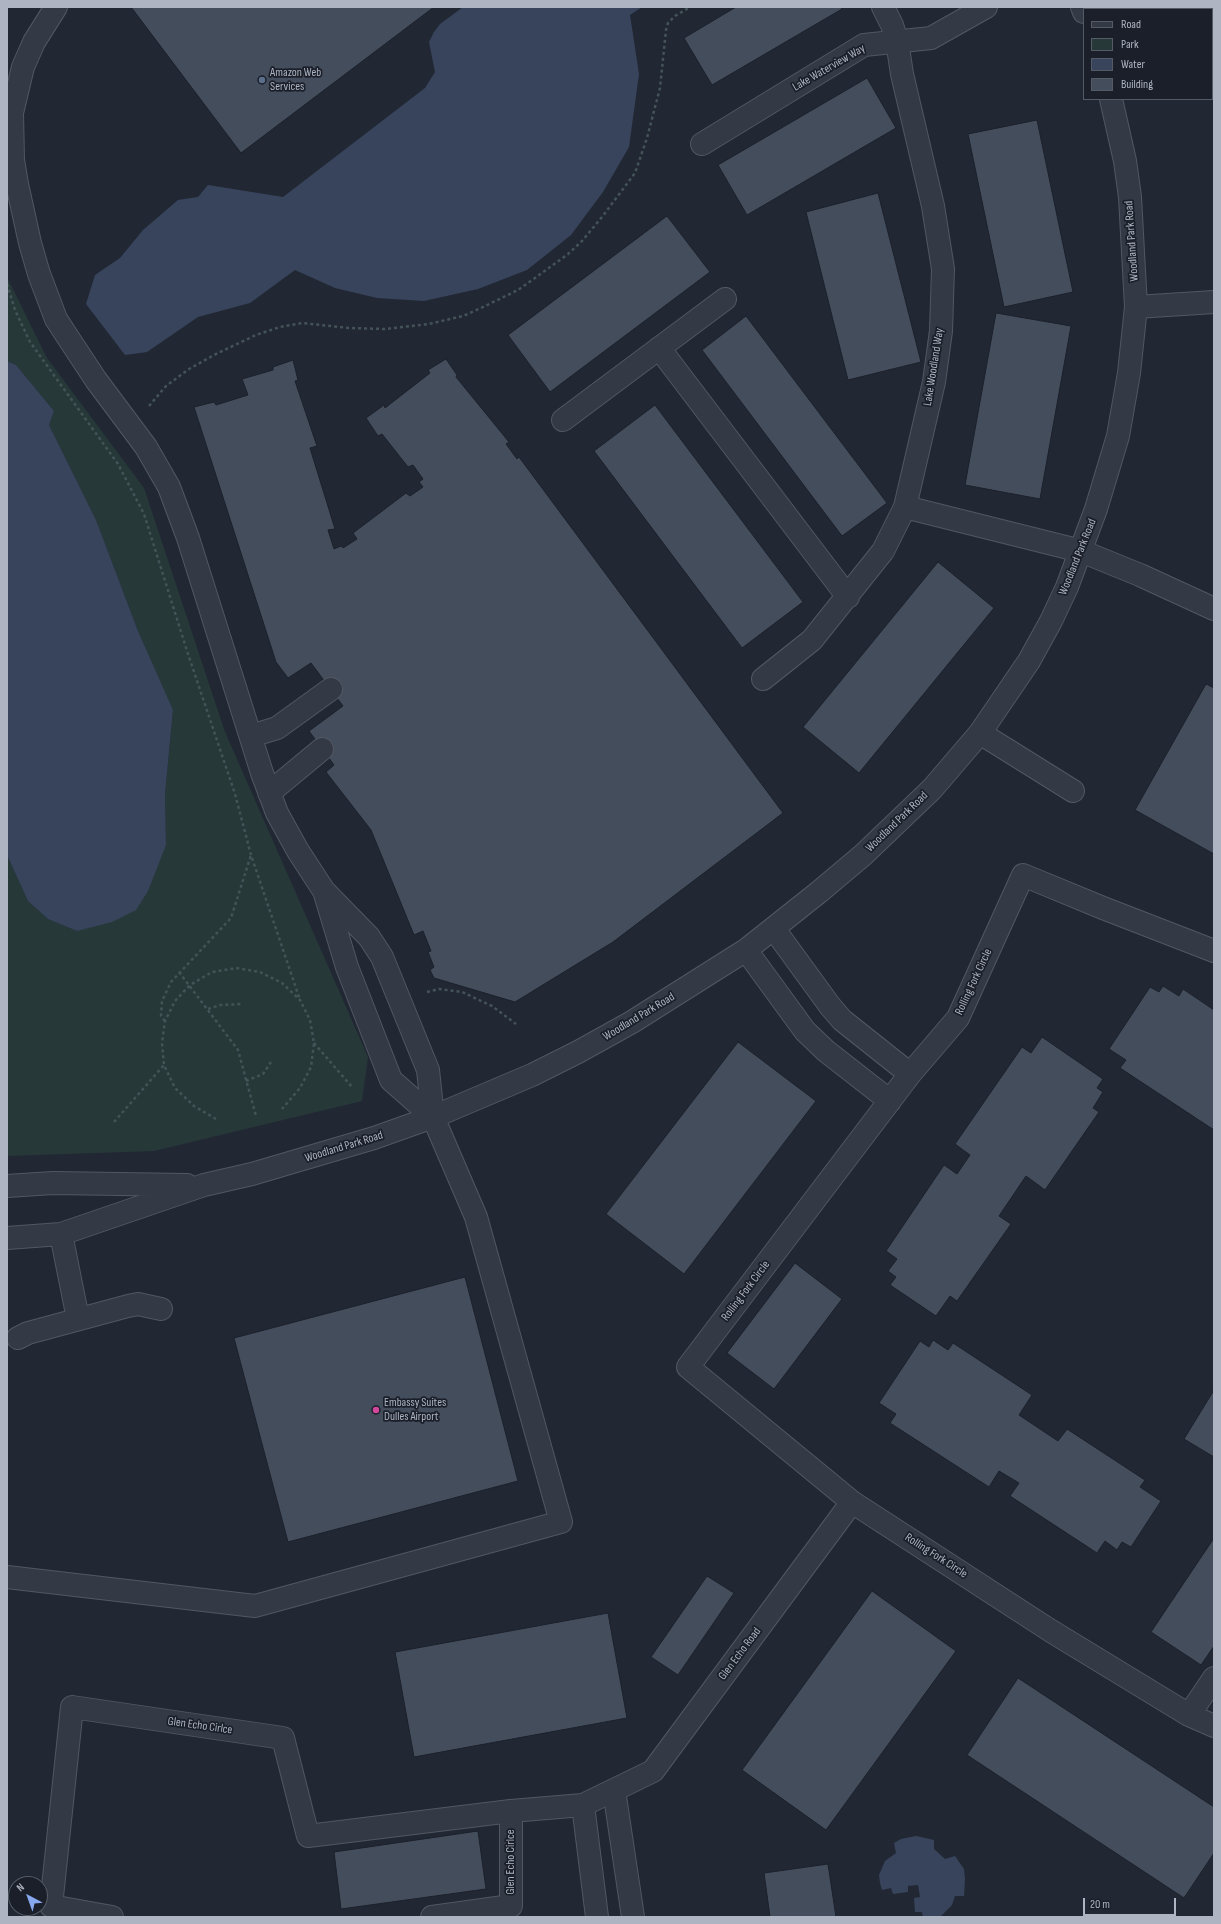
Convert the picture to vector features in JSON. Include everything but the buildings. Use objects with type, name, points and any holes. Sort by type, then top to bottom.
[{"type":"street","points":[[7,1577],[255,1606],[560,1522],[476,1217],[433,1117],[428,1070],[382,957],[369,937],[324,891],[286,831],[269,793],[188,538],[169,487],[146,447],[82,360],[56,319],[39,274],[30,244],[13,160],[12,113],[23,68],[31,48],[45,22],[56,7]]},
{"type":"street","name":"Lake Woodland Way","points":[[763,679],[812,640],[848,597],[883,551],[905,508],[934,382],[941,331],[942,269],[932,206],[902,74],[897,41],[892,25],[883,7]]},
{"type":"street","name":"Lake Waterview Way","points":[[702,144],[864,45],[931,38],[986,7]]},
{"type":"street","name":"Woodland Park Road","points":[[7,1238],[61,1234],[204,1185],[252,1174],[374,1138],[433,1117],[486,1095],[578,1052],[632,1022],[746,950],[774,929],[863,855],[932,789],[980,733],[1029,660],[1067,587],[1109,470],[1118,436],[1130,365],[1136,307],[1130,197],[1125,161],[1111,100]]},
{"type":"street","points":[[563,420],[725,299]]},
{"type":"street","points":[[1136,307],[1214,302]]},
{"type":"street","points":[[659,348],[848,597]]},
{"type":"street","points":[[905,508],[1081,551],[1140,575],[1214,609]]},
{"type":"street","points":[[251,736],[277,728],[331,689]]},
{"type":"street","points":[[980,733],[1073,791]]},
{"type":"street","points":[[269,793],[322,749]]},
{"type":"street","name":"Rolling Fork Circle","points":[[1214,951],[1108,911],[1023,875],[958,1018],[910,1074],[688,1367],[852,1502],[1051,1631],[1189,1715],[1214,1726]]},
{"type":"street","points":[[324,891],[347,967],[392,1080],[433,1117]]},
{"type":"street","points":[[774,929],[830,1006],[842,1020],[910,1074]]},
{"type":"street","points":[[746,950],[805,1031],[826,1051],[890,1101]]},
{"type":"street","name":"Woodland Park Road","points":[[7,1186],[53,1183],[204,1185]]},
{"type":"street","points":[[61,1234],[78,1319]]},
{"type":"street","points":[[18,1338],[28,1332],[138,1304],[162,1308]]},
{"type":"street","name":"Glen Echo Road","points":[[583,1804],[653,1771],[852,1502]]},
{"type":"street","points":[[1189,1715],[1214,1678]]},
{"type":"street","name":"Glen Echo Cirlce","points":[[112,1917],[51,1906],[72,1707],[283,1738],[308,1836],[511,1811],[583,1804]]},
{"type":"street","name":"Rolling Fork Circle","points":[[1189,1715],[1214,1740]]},
{"type":"street","points":[[614,1790],[633,1917]]},
{"type":"street","points":[[583,1804],[597,1917]]},
{"type":"street","name":"Glen Echo Cirlce","points":[[432,1917],[511,1906],[511,1811]]},
{"type":"path","points":[[144,410],[152,404],[166,386],[188,369],[216,354],[274,329],[302,323],[349,328],[385,329],[407,328],[434,323],[462,316],[481,308],[518,290],[541,274],[568,254],[582,240],[602,217],[635,173],[647,138],[660,88],[668,23],[675,16],[690,7]]},
{"type":"path","points":[[7,284],[15,310],[30,342],[118,464],[144,514],[188,654],[235,794],[251,855],[300,1000],[310,1020],[314,1043],[311,1067],[300,1088],[282,1109]]},
{"type":"path","points":[[166,1021],[161,1016],[162,1001],[171,982],[231,918],[251,855]]},
{"type":"path","points":[[216,1119],[194,1106],[175,1088],[164,1065],[162,1043],[166,1021],[175,1001],[190,985],[212,972],[236,968],[260,972],[282,983],[300,1000]]},
{"type":"path","points":[[180,972],[238,1050],[256,1116]]},
{"type":"path","points":[[427,992],[439,989],[462,992],[492,1006],[516,1024]]},
{"type":"path","points":[[208,1009],[220,1005],[243,1004]]},
{"type":"path","points":[[314,1043],[352,1087]]},
{"type":"path","points":[[246,1081],[263,1074],[271,1062]]},
{"type":"path","points":[[114,1122],[164,1065]]},
{"type":"green space","points":[[7,277],[47,358],[144,488],[225,732],[368,1057],[362,1101],[154,1151],[7,1156],[7,855],[28,901],[48,919],[77,931],[166,845],[165,794],[173,711],[138,631],[96,520],[49,425],[54,411],[16,365],[7,361]]},
{"type":"water","points":[[463,7],[642,7],[630,15],[639,74],[629,147],[603,192],[571,235],[527,270],[478,289],[424,301],[377,298],[335,288],[295,270],[250,303],[198,317],[147,352],[125,355],[86,304],[95,275],[120,258],[143,230],[178,200],[198,197],[208,185],[283,197],[425,88],[435,72],[429,42],[440,24]]},
{"type":"water","points":[[7,361],[16,365],[54,411],[49,425],[96,520],[138,631],[173,710],[165,794],[166,845],[148,891],[136,910],[112,922],[77,931],[48,919],[28,901],[7,855]]},
{"type":"water","points":[[916,1836],[934,1840],[934,1849],[945,1859],[955,1856],[964,1869],[964,1896],[955,1896],[952,1905],[940,1917],[923,1917],[922,1912],[915,1912],[914,1898],[920,1897],[918,1885],[908,1886],[908,1892],[893,1894],[891,1888],[882,1890],[879,1875],[885,1861],[896,1853],[894,1843],[901,1839]]},
{"type":"place","name":"Amazon Web Services","points":[[262,80]]},
{"type":"place","name":"Embassy Suites Dulles Airport","points":[[376,1410]]}]
